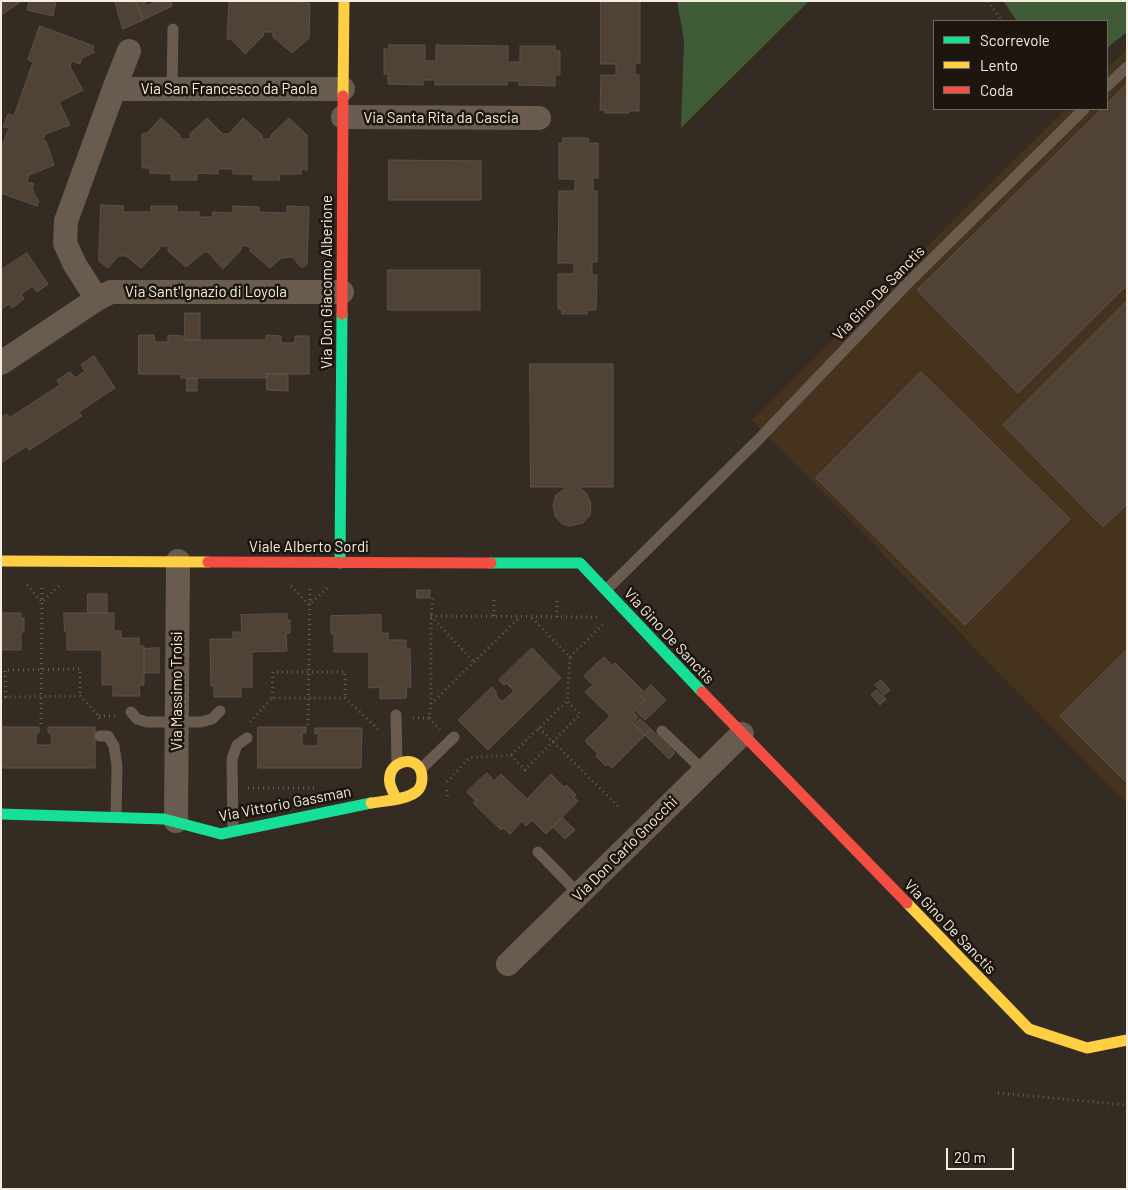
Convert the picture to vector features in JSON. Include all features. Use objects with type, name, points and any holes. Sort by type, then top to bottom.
[{"type":"street","name":"Via Don Giacomo Alberione","points":[[340,562],[344,1]]},
{"type":"street","name":"Via San Francesco da Paola","points":[[97,299],[75,266],[65,243],[66,221],[129,51]]},
{"type":"street","name":"Via San Francesco da Paola","points":[[114,89],[343,89]]},
{"type":"street","name":"Via Santa Rita da Cascia","points":[[343,117],[539,118]]},
{"type":"street","name":"Via Sant'Ignazio di Loyola","points":[[1,363],[97,299],[111,292],[342,292]]},
{"type":"street","name":"Viale Alberto Sordi","points":[[1,560],[580,564],[606,590]]},
{"type":"street","name":"Via Massimo Troisi","points":[[176,821],[178,561]]},
{"type":"street","name":"Via Gino De Sanctis","points":[[606,590],[742,734],[1030,1029],[1087,1048],[1127,1040]]},
{"type":"street","name":"Via Don Carlo Gnocchi","points":[[508,964],[742,734]]},
{"type":"street","points":[[396,798],[390,788],[388,777],[391,768],[397,763],[410,761],[417,764],[421,769]]},
{"type":"street","name":"Via Vittorio Gassman","points":[[1,814],[164,819],[221,834],[407,796],[417,792],[422,785],[423,776],[421,769]]},
{"type":"lane","points":[[172,89],[173,29]]},
{"type":"lane","points":[[1108,85],[1127,66]]},
{"type":"lane","name":"Via Gino De Sanctis","points":[[606,590],[758,440],[909,282],[1083,110]]},
{"type":"lane","points":[[131,712],[137,719],[147,722],[201,722],[212,719],[220,711]]},
{"type":"lane","points":[[397,763],[401,717]]},
{"type":"lane","points":[[662,731],[704,771]]},
{"type":"lane","points":[[100,736],[108,736],[114,746],[117,766],[116,818]]},
{"type":"lane","points":[[421,769],[454,737]]},
{"type":"lane","points":[[233,831],[232,759],[237,745],[247,738]]},
{"type":"lane","points":[[538,852],[579,894]]},
{"type":"path","points":[[988,1],[1001,20]]},
{"type":"path","points":[[23,580],[42,602]]},
{"type":"path","points":[[41,724],[42,580]]},
{"type":"path","points":[[42,602],[65,580]]},
{"type":"path","points":[[287,582],[309,605]]},
{"type":"path","points":[[308,725],[310,582]]},
{"type":"path","points":[[309,605],[334,582]]},
{"type":"path","points":[[401,717],[429,718],[431,704],[431,616],[433,598]]},
{"type":"path","points":[[494,598],[494,616]]},
{"type":"path","points":[[557,598],[557,617]]},
{"type":"path","points":[[431,616],[601,617]]},
{"type":"path","points":[[431,616],[474,662]]},
{"type":"path","points":[[431,704],[521,617]]},
{"type":"path","points":[[531,617],[570,657]]},
{"type":"path","points":[[448,800],[446,783],[469,758],[511,755],[567,701],[570,657],[610,617]]},
{"type":"path","points":[[6,697],[5,670],[80,669],[80,696]]},
{"type":"path","points":[[250,722],[272,698],[273,672],[345,672],[345,698]]},
{"type":"path","points":[[272,698],[345,698],[383,734]]},
{"type":"path","points":[[511,755],[525,770],[580,714],[567,701]]},
{"type":"path","points":[[539,728],[621,809]]},
{"type":"path","points":[[243,788],[319,788]]},
{"type":"path","points":[[998,1093],[1127,1105]]},
{"type":"shaded area","points":[[1127,49],[1127,804],[752,420],[1065,110],[1108,110],[1108,67]]},
{"type":"green space","points":[[677,1],[809,1],[681,128],[684,40]]},
{"type":"green space","points":[[1003,1],[1127,1],[1127,32],[1108,47],[1108,20],[1016,20]]},
{"type":"building","points":[[1,1],[22,1],[1,15]]},
{"type":"building","points":[[29,1],[56,1],[53,16],[27,10]]},
{"type":"building","points":[[115,1],[136,1],[143,20],[123,29]]},
{"type":"building","points":[[136,1],[145,1],[146,6],[158,1],[171,1],[172,6],[143,20]]},
{"type":"building","points":[[304,1],[304,3],[310,3],[309,38],[292,53],[273,37],[273,32],[264,32],[263,36],[245,54],[231,39],[227,39],[229,2]]},
{"type":"building","points":[[601,1],[640,1],[640,63],[635,63],[635,75],[639,75],[639,111],[605,113],[605,110],[600,110],[601,75],[616,75],[616,64],[601,64]]},
{"type":"building","points":[[40,26],[94,46],[92,51],[95,52],[82,58],[80,64],[72,61],[70,67],[83,90],[59,102],[70,125],[45,134],[43,141],[46,141],[54,165],[29,175],[27,182],[34,184],[32,189],[39,202],[37,206],[1,193],[1,148],[9,128],[3,127],[8,114],[14,116],[33,62],[28,60]]},
{"type":"building","points":[[389,45],[425,45],[425,61],[436,61],[436,45],[508,46],[508,62],[520,62],[520,46],[555,46],[555,51],[560,51],[560,75],[555,75],[555,86],[519,85],[519,81],[507,81],[507,85],[435,85],[435,80],[423,80],[423,85],[388,84],[388,74],[384,74],[384,49],[389,49]]},
{"type":"building","points":[[1127,84],[1127,285],[1018,393],[917,290],[1101,110],[1108,110],[1108,103]]},
{"type":"building","points":[[161,118],[180,135],[180,139],[190,139],[190,134],[207,118],[223,134],[229,134],[243,118],[262,135],[262,139],[271,139],[271,135],[289,118],[307,135],[307,170],[301,169],[301,174],[279,174],[280,180],[253,180],[253,174],[233,174],[233,169],[218,169],[218,174],[197,173],[197,180],[171,180],[171,174],[150,173],[150,168],[142,168],[142,134],[147,133]]},
{"type":"building","points":[[563,138],[588,138],[589,143],[598,143],[598,178],[593,178],[593,191],[597,191],[597,262],[592,262],[592,275],[597,275],[596,310],[587,310],[587,314],[562,314],[562,310],[558,309],[558,274],[574,274],[574,263],[558,263],[559,191],[575,191],[575,179],[559,179],[559,143],[563,143]]},
{"type":"building","points":[[389,160],[481,161],[481,200],[389,200]]},
{"type":"building","points":[[101,205],[124,206],[123,212],[151,212],[151,206],[177,206],[177,212],[199,212],[199,217],[212,217],[213,212],[233,213],[233,206],[259,207],[259,212],[287,213],[287,206],[309,207],[307,264],[302,268],[292,257],[281,258],[270,268],[250,251],[250,246],[241,246],[241,250],[223,269],[208,252],[204,252],[186,267],[168,251],[168,246],[159,246],[159,250],[141,268],[126,256],[118,256],[108,268],[99,261]]},
{"type":"building","points":[[27,253],[48,284],[37,292],[33,286],[21,294],[24,299],[12,308],[9,304],[1,309],[1,270]]},
{"type":"building","points":[[388,270],[480,270],[480,310],[388,310]]},
{"type":"building","points":[[1127,301],[1127,504],[1103,527],[1003,425]]},
{"type":"building","points":[[185,313],[200,313],[200,340],[185,340]]},
{"type":"building","points":[[139,335],[154,335],[155,342],[168,342],[168,335],[183,336],[183,340],[266,340],[266,335],[281,336],[281,343],[295,343],[295,336],[309,336],[309,374],[267,374],[267,378],[181,378],[181,374],[139,374]]},
{"type":"building","points":[[94,356],[115,388],[79,412],[82,416],[29,450],[27,446],[1,463],[1,417],[7,414],[9,418],[60,385],[57,380],[70,372],[75,378],[85,371],[81,365]]},
{"type":"building","points":[[530,364],[613,364],[613,487],[579,487],[587,494],[591,504],[590,515],[583,523],[570,526],[562,524],[555,516],[553,505],[556,495],[567,487],[531,487]]},
{"type":"building","points":[[921,372],[1070,519],[965,625],[816,478]]},
{"type":"building","points":[[267,374],[288,374],[288,391],[267,390]]},
{"type":"building","points":[[187,378],[197,379],[197,391],[187,391]]},
{"type":"building","points":[[417,590],[430,590],[430,598],[417,598]]},
{"type":"building","points":[[88,594],[107,594],[107,613],[88,613]]},
{"type":"building","points":[[1,613],[21,613],[21,618],[24,618],[24,632],[21,632],[21,650],[1,650]]},
{"type":"building","points":[[64,613],[114,613],[114,631],[121,631],[121,638],[139,638],[139,646],[144,646],[144,685],[139,685],[140,696],[113,696],[113,685],[102,685],[102,650],[67,650]]},
{"type":"building","points":[[287,614],[287,620],[290,620],[290,633],[286,633],[287,651],[252,652],[252,687],[241,687],[241,697],[214,697],[214,686],[211,686],[210,639],[233,639],[233,632],[242,632],[241,615]]},
{"type":"building","points":[[381,615],[381,633],[388,633],[388,640],[406,640],[406,648],[410,649],[411,687],[407,687],[406,698],[380,699],[380,687],[369,688],[369,652],[334,652],[331,616]]},
{"type":"building","points":[[159,648],[159,673],[144,673],[144,649]]},
{"type":"building","points":[[532,648],[561,678],[488,750],[458,720],[492,687],[502,702],[514,691],[506,683],[504,685],[499,680]]},
{"type":"building","points":[[1127,650],[1127,783],[1060,716]]},
{"type":"building","points":[[604,657],[612,665],[615,663],[643,691],[639,694],[645,700],[633,712],[638,717],[632,723],[645,735],[612,768],[608,764],[606,766],[596,756],[598,754],[585,741],[610,716],[585,692],[593,685],[584,676]]},
{"type":"building","points":[[881,680],[890,690],[884,695],[875,685]]},
{"type":"building","points":[[651,685],[666,700],[645,720],[635,710],[645,700],[641,695]]},
{"type":"building","points":[[876,690],[886,699],[880,705],[871,695]]},
{"type":"building","points":[[640,719],[651,729],[645,735],[634,724]]},
{"type":"building","points":[[1,727],[39,727],[39,733],[36,733],[36,745],[52,745],[51,733],[48,733],[48,727],[95,727],[95,768],[1,768]]},
{"type":"building","points":[[258,727],[306,727],[306,733],[302,733],[302,746],[318,746],[318,733],[315,734],[315,728],[362,728],[361,768],[258,768]]},
{"type":"building","points":[[651,729],[675,753],[669,759],[645,735]]},
{"type":"building","points":[[487,773],[494,781],[501,774],[527,799],[551,774],[564,787],[566,785],[576,795],[574,797],[578,801],[546,834],[532,820],[526,826],[522,821],[510,834],[503,828],[501,830],[473,803],[476,801],[467,792]]},
{"type":"building","points":[[562,817],[575,830],[565,839],[553,827]]},
{"type":"traffic: fast","points":[[340,563],[342,314]]},
{"type":"traffic: fast","points":[[491,563],[580,563],[702,692]]},
{"type":"traffic: fast","points":[[1,814],[164,819],[221,834],[371,803]]},
{"type":"traffic: slow","points":[[343,96],[344,1]]},
{"type":"traffic: slow","points":[[1,561],[208,562]]},
{"type":"traffic: slow","points":[[371,803],[388,801],[416,792],[422,782],[420,770],[416,764],[404,762],[398,764],[393,769],[390,775],[390,784],[396,798]]},
{"type":"traffic: slow","points":[[907,903],[1029,1029],[1087,1048],[1127,1040]]},
{"type":"traffic: jam","points":[[342,314],[343,96]]},
{"type":"traffic: jam","points":[[208,562],[491,563]]},
{"type":"traffic: jam","points":[[702,692],[907,903]]}]
